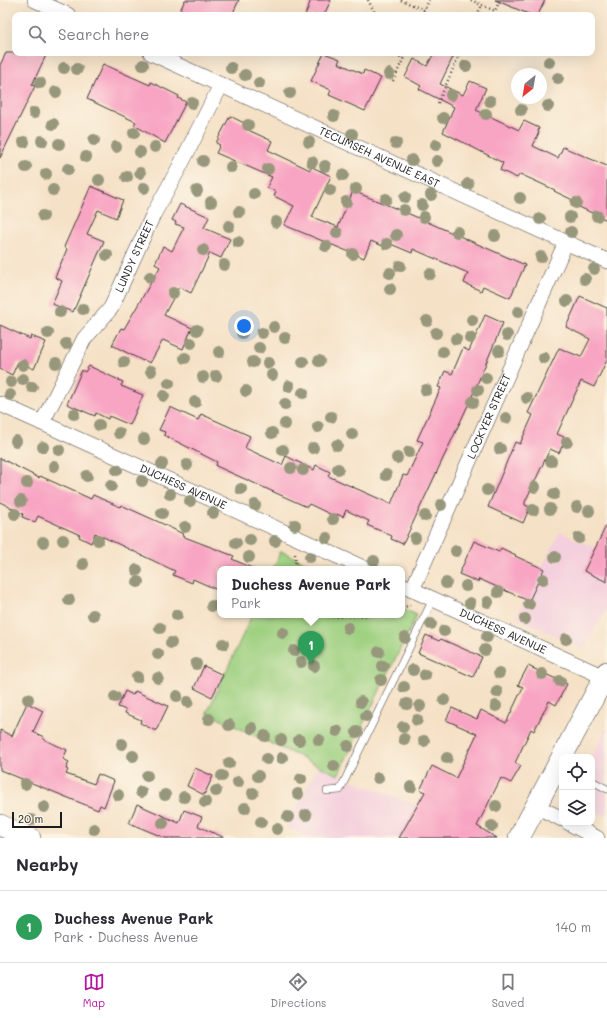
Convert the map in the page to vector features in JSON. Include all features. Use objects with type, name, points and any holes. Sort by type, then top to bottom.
[{"type":"main road","points":[[565,754],[606,676]]},
{"type":"main road","points":[[519,838],[559,766]]},
{"type":"main road","points":[[0,825],[30,838]]},
{"type":"street","points":[[35,0],[61,12]]},
{"type":"street","name":"TECUMSEH AVENUE EAST","points":[[158,56],[607,261]]},
{"type":"street","name":"LUNDY STREET","points":[[42,423],[84,339],[111,308],[153,215],[179,168],[221,85]]},
{"type":"street","name":"LOCKYER STREET","points":[[407,587],[566,242]]},
{"type":"street","name":"DUCHESS AVENUE","points":[[0,404],[359,566]]},
{"type":"street","name":"DUCHESS AVENUE","points":[[407,587],[606,676]]},
{"type":"street","points":[[536,806],[559,818]]},
{"type":"street","points":[[575,826],[597,838]]},
{"type":"lane","points":[[327,791],[340,790],[433,599]]},
{"type":"lane","points":[[595,782],[607,788]]},
{"type":"path","points":[[368,0],[374,12]]},
{"type":"path","points":[[401,0],[424,10],[429,0]]},
{"type":"path","points":[[471,0],[495,11],[500,0]]},
{"type":"path","points":[[478,12],[482,5]]},
{"type":"path","points":[[400,56],[402,60]]},
{"type":"path","points":[[393,81],[404,56]]},
{"type":"path","points":[[438,103],[459,56]]},
{"type":"shaded area","points":[[560,532],[607,553],[607,608],[584,649],[516,617]]},
{"type":"shaded area","points":[[607,728],[607,817],[595,811],[595,754],[593,754]]},
{"type":"shaded area","points":[[319,765],[338,775],[492,834],[490,838],[308,838],[286,827]]},
{"type":"green space","points":[[281,551],[313,566],[274,566]]},
{"type":"green space","points":[[405,609],[417,615],[338,775],[207,713],[251,618],[405,618]]},
{"type":"building","points":[[185,0],[239,0],[233,12],[179,12]]},
{"type":"building","points":[[311,0],[331,0],[325,12],[306,12]]},
{"type":"building","points":[[495,0],[545,0],[539,12],[524,12]]},
{"type":"building","points":[[6,53],[12,53],[12,56],[46,56],[32,85],[35,86],[0,158],[0,65]]},
{"type":"building","points":[[323,56],[332,56],[340,59],[338,63],[363,74],[364,70],[381,78],[365,111],[329,95],[331,90],[311,81]]},
{"type":"building","points":[[432,56],[454,56],[440,84],[463,95],[470,81],[486,88],[476,110],[519,130],[524,121],[539,128],[539,132],[533,146],[558,158],[563,147],[607,166],[607,220],[577,206],[579,203],[554,191],[555,190],[520,174],[517,178],[500,170],[503,163],[443,132],[454,107],[419,89],[421,86],[405,77],[414,59],[427,66]]},
{"type":"building","points":[[103,64],[150,85],[151,82],[179,96],[178,98],[186,102],[165,143],[134,125],[136,122],[87,99]]},
{"type":"building","points":[[230,116],[248,125],[246,129],[272,141],[268,150],[310,170],[312,167],[331,176],[312,217],[338,227],[353,191],[407,213],[525,265],[510,298],[483,286],[481,291],[464,283],[468,273],[413,249],[412,253],[386,242],[385,247],[371,241],[364,258],[284,225],[294,206],[274,196],[276,192],[267,187],[272,177],[216,153],[220,145],[216,143]]},
{"type":"building","points":[[91,186],[123,200],[116,218],[98,210],[87,234],[104,241],[73,312],[52,304],[62,281],[55,277],[67,249],[64,247]]},
{"type":"building","points":[[180,204],[209,217],[204,228],[230,239],[221,258],[210,253],[191,293],[179,287],[164,315],[192,328],[183,349],[163,340],[150,363],[112,345],[121,328],[124,329],[160,267],[155,264],[163,246],[172,251],[184,227],[175,224],[176,222],[172,220]]},
{"type":"building","points":[[580,296],[607,308],[607,360],[594,387],[581,381],[557,434],[566,438],[559,453],[550,449],[525,502],[525,505],[530,507],[523,523],[488,507],[515,442],[520,444],[533,415],[528,413],[559,348],[581,357],[590,339],[566,327]]},
{"type":"building","points":[[485,315],[503,323],[470,401],[403,544],[391,539],[392,536],[367,525],[369,521],[346,510],[343,517],[337,514],[336,517],[309,504],[307,507],[216,466],[217,462],[164,435],[165,432],[159,430],[170,407],[198,420],[201,414],[250,436],[245,448],[282,465],[286,456],[314,470],[316,465],[330,472],[328,476],[391,504],[403,475],[407,476],[423,442],[417,440],[441,388],[438,387],[445,371],[452,374],[463,348],[469,351]]},
{"type":"building","points":[[0,325],[30,339],[31,336],[46,342],[34,369],[18,362],[12,375],[0,369]]},
{"type":"building","points":[[89,366],[123,382],[121,386],[143,395],[130,425],[109,416],[108,419],[96,413],[95,416],[67,404],[82,370],[85,372]]},
{"type":"building","points":[[0,458],[39,478],[40,476],[91,499],[93,495],[120,507],[121,505],[183,534],[182,536],[234,556],[232,559],[247,566],[217,566],[217,590],[193,579],[192,583],[173,575],[175,571],[95,533],[91,543],[79,537],[80,535],[38,516],[35,522],[22,517],[23,514],[0,502]]},
{"type":"building","points":[[607,524],[607,582],[584,571]]},
{"type":"building","points":[[474,541],[499,552],[501,548],[544,569],[529,601],[479,579],[478,582],[459,574]]},
{"type":"building","points":[[426,635],[439,641],[441,639],[482,657],[473,677],[418,653]]},
{"type":"building","points":[[204,666],[223,675],[212,697],[194,688]]},
{"type":"building","points":[[528,666],[567,684],[556,705],[549,701],[534,731],[531,729],[515,763],[521,766],[511,783],[501,778],[477,826],[497,838],[399,838],[425,792],[420,790],[432,766],[456,778],[477,734],[446,720],[452,708],[477,719],[481,710],[506,723],[523,687],[518,685]]},
{"type":"building","points":[[125,691],[133,695],[135,691],[168,706],[156,731],[140,723],[141,720],[125,713],[126,710],[118,707]]},
{"type":"building","points":[[27,703],[43,711],[33,732],[44,737],[43,739],[67,750],[63,759],[69,762],[66,769],[68,770],[66,774],[94,784],[98,774],[114,781],[104,807],[100,805],[98,810],[0,770],[0,730],[12,736]]},
{"type":"building","points":[[195,768],[213,776],[204,795],[187,786]]},
{"type":"building","points":[[137,804],[179,823],[184,810],[202,817],[198,826],[225,838],[165,838],[129,823]]},
{"type":"place","name":"Duchess Avenue Park","points":[[311,664]]}]
